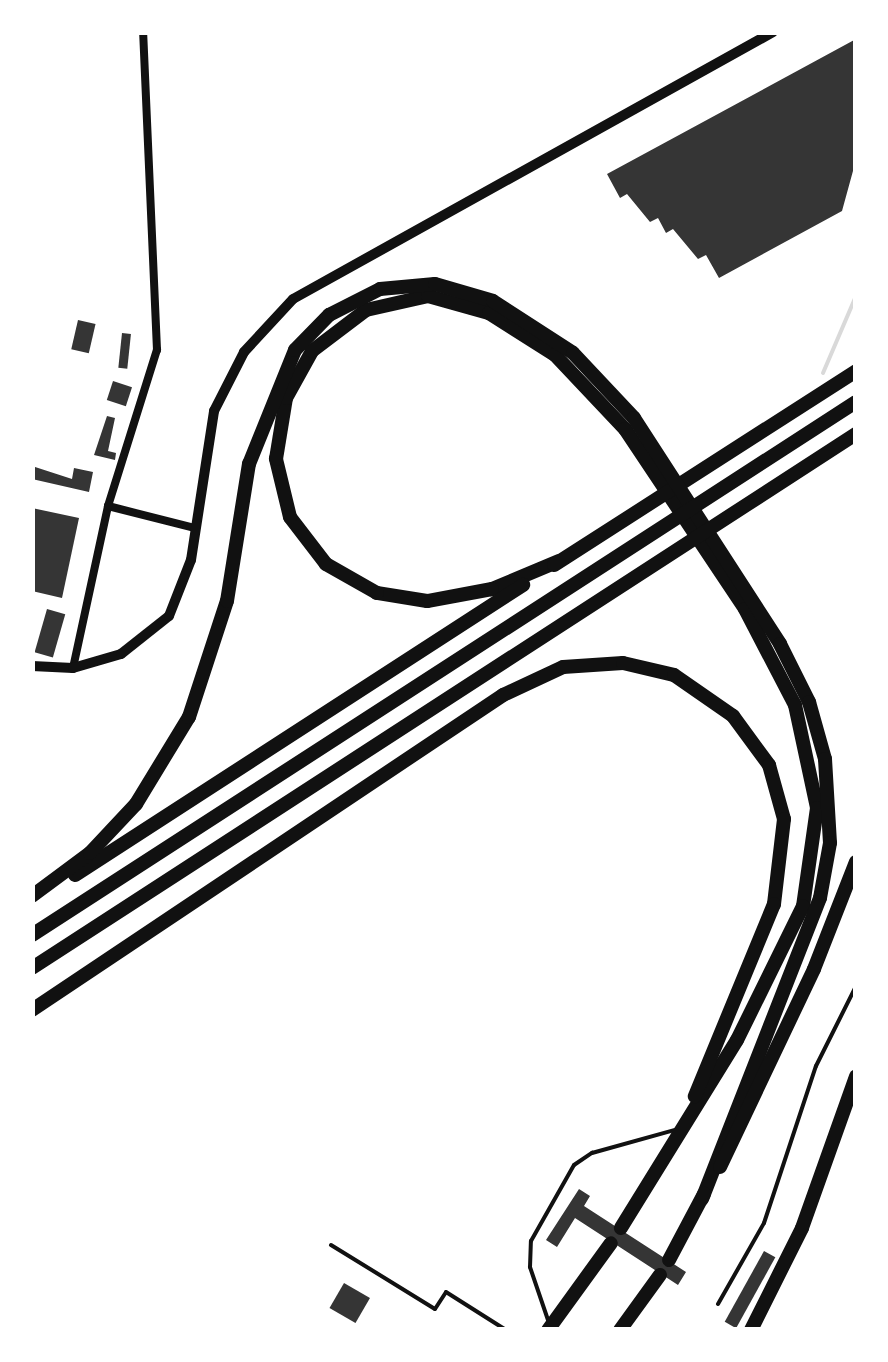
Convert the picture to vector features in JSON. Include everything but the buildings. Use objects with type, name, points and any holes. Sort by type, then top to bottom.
[{"type":"highway","points":[[32,899],[90,853],[136,804],[190,717],[220,632],[244,486],[265,413],[295,350],[329,315],[364,294],[417,283],[493,301],[573,353],[616,396],[809,702],[829,786],[830,844],[813,918],[702,1199]]},
{"type":"highway","points":[[559,561],[492,590],[427,601],[376,593],[326,564],[290,517],[276,460],[286,398],[312,351],[346,321],[386,302],[428,296],[468,304],[566,364],[652,458]]},
{"type":"highway","points":[[32,899],[856,371]]},
{"type":"highway","points":[[32,935],[856,402]]},
{"type":"highway","points":[[32,968],[856,434]]},
{"type":"highway","points":[[621,1228],[683,1128],[786,946],[815,857],[814,777],[795,705],[728,574]]},
{"type":"highway","points":[[32,1010],[524,684],[562,667],[602,662],[674,676],[706,693],[745,729],[768,766],[785,840],[774,904],[683,1128]]},
{"type":"highway","points":[[669,1260],[760,1088],[856,862]]},
{"type":"highway","points":[[751,1330],[802,1228],[856,1076]]},
{"type":"highway","points":[[549,1328],[611,1243]]},
{"type":"highway","points":[[620,1330],[660,1274]]},
{"type":"street","points":[[74,668],[108,506],[156,350],[143,32]]},
{"type":"street","points":[[32,666],[74,668],[121,654],[169,616],[187,580],[203,452],[223,388],[254,340],[292,299],[773,32]]},
{"type":"street","points":[[108,506],[194,528]]},
{"type":"lane","points":[[718,1304],[764,1223],[816,1066],[856,986]]},
{"type":"lane","points":[[549,1328],[530,1267],[531,1241],[574,1165],[592,1153],[683,1128]]},
{"type":"lane","points":[[330,1245],[435,1309],[446,1292],[506,1330]]},
{"type":"waterway","points":[[823,373],[856,296]]}]
